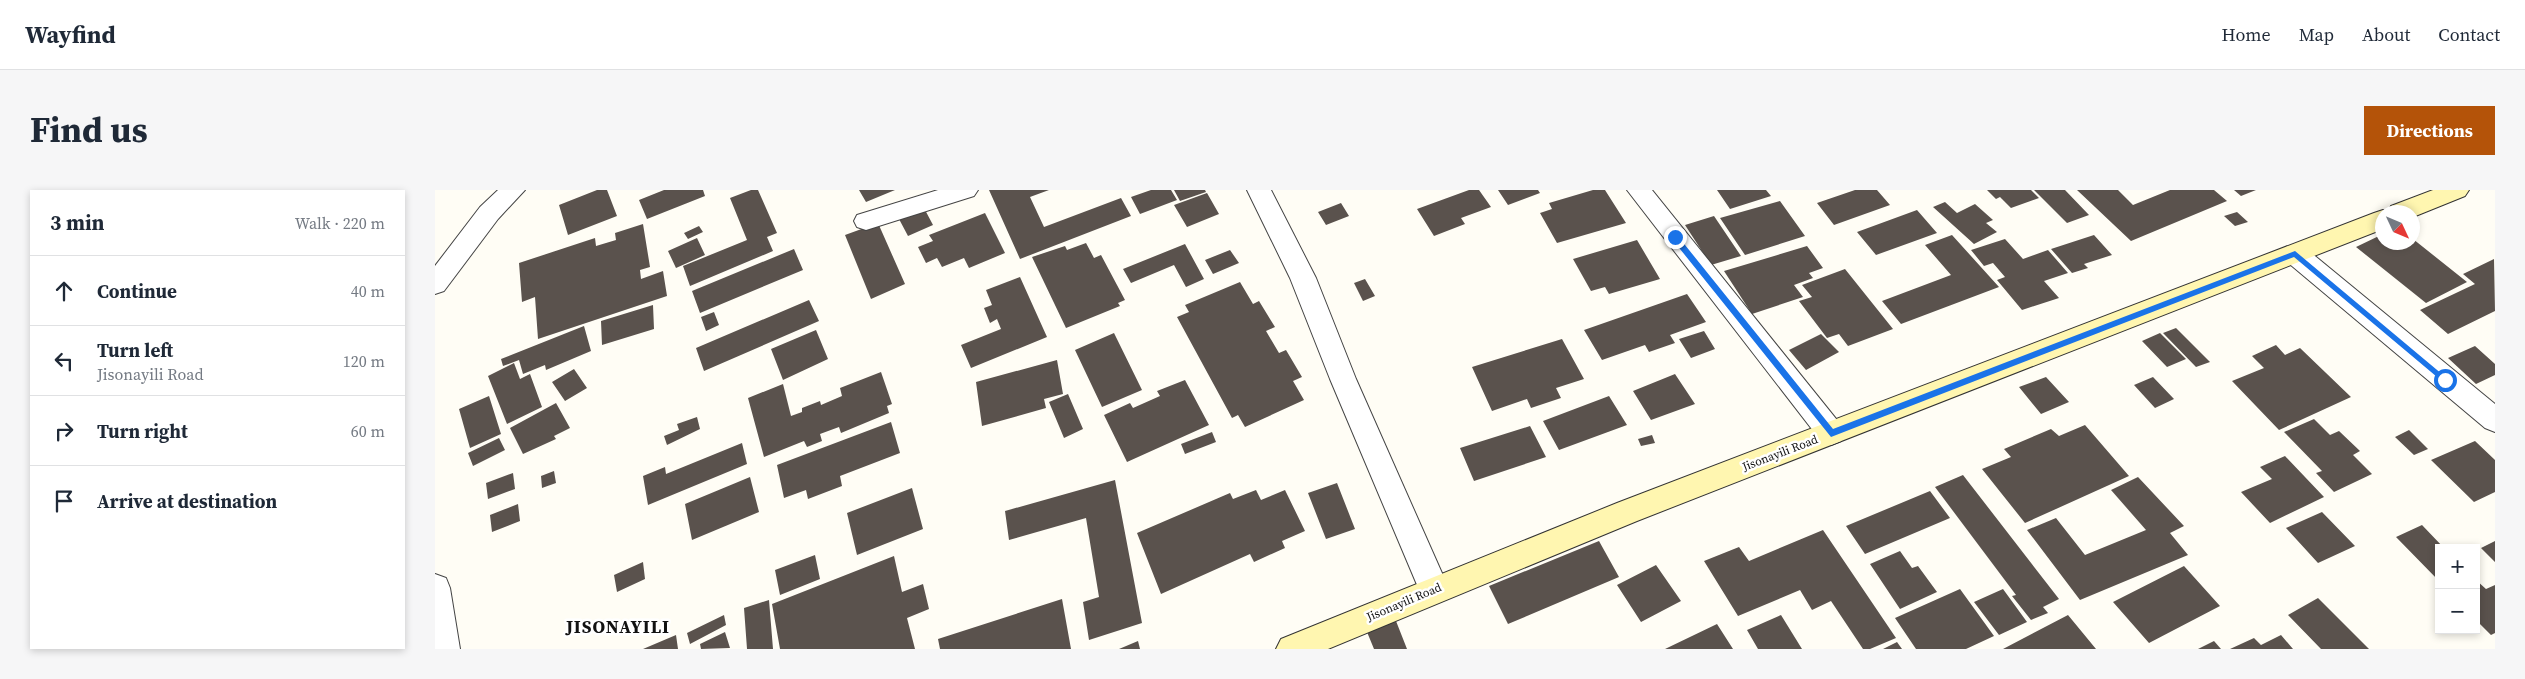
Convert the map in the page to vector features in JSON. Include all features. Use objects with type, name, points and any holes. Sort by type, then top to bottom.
[{"type":"street","points":[[435,284],[489,213],[513,190]]},
{"type":"street","points":[[866,221],[966,190]]},
{"type":"street","points":[[1259,190],[1303,278],[1343,379],[1434,589]]},
{"type":"street","points":[[1639,190],[1831,433]]},
{"type":"street","points":[[2418,205],[2457,190]]},
{"type":"street","name":"Jisonayili Road","points":[[1292,649],[1434,589],[1831,433],[2375,223]]},
{"type":"street","points":[[2295,254],[2495,420]]},
{"type":"street","points":[[435,588],[444,649]]},
{"type":"building","points":[[597,190],[607,190],[617,216],[568,235],[559,205]]},
{"type":"building","points":[[664,190],[703,190],[705,196],[647,219],[639,200]]},
{"type":"building","points":[[751,190],[758,190],[777,233],[767,237],[773,251],[690,286],[683,266],[747,240],[730,198]]},
{"type":"building","points":[[859,190],[895,190],[866,202]]},
{"type":"building","points":[[989,190],[1049,190],[1030,197],[1044,227],[1121,198],[1131,216],[1020,259]]},
{"type":"building","points":[[1151,190],[1171,190],[1177,200],[1140,214],[1131,197]]},
{"type":"building","points":[[1174,190],[1205,190],[1206,192],[1180,201]]},
{"type":"building","points":[[1469,190],[1479,190],[1491,207],[1461,218],[1465,224],[1434,236],[1417,209]]},
{"type":"building","points":[[1498,190],[1538,190],[1540,193],[1508,205]]},
{"type":"building","points":[[1593,190],[1605,190],[1626,223],[1557,243],[1540,213],[1552,209],[1549,203]]},
{"type":"building","points":[[1717,190],[1766,190],[1771,196],[1730,209]]},
{"type":"building","points":[[1855,190],[1877,190],[1890,205],[1834,225],[1817,203]]},
{"type":"building","points":[[1987,190],[2031,190],[2039,198],[2011,208],[2000,197],[1996,199]]},
{"type":"building","points":[[2034,190],[2065,190],[2089,215],[2067,223]]},
{"type":"building","points":[[2077,190],[2118,190],[2133,205],[2170,190],[2214,190],[2227,201],[2131,241]]},
{"type":"building","points":[[2234,190],[2256,190],[2241,196]]},
{"type":"building","points":[[1207,193],[1219,214],[1187,227],[1174,205]]},
{"type":"building","points":[[1780,201],[1805,236],[1745,255],[1720,218]]},
{"type":"building","points":[[1945,202],[1957,213],[1975,204],[1993,220],[1986,223],[1997,232],[1974,244],[1933,207]]},
{"type":"building","points":[[1341,203],[1349,216],[1326,225],[1318,212]]},
{"type":"building","points":[[924,208],[933,225],[908,236],[899,219]]},
{"type":"building","points":[[1917,210],[1937,233],[1876,255],[1857,232]]},
{"type":"building","points":[[2237,212],[2248,222],[2235,226],[2224,216]]},
{"type":"building","points":[[985,213],[1005,253],[969,268],[964,258],[942,267],[937,258],[926,263],[918,247],[933,241],[929,235]]},
{"type":"building","points":[[1714,216],[1741,256],[1711,265],[1685,225]]},
{"type":"building","points":[[878,223],[905,284],[871,299],[845,235]]},
{"type":"building","points":[[643,224],[650,267],[640,270],[641,279],[663,271],[667,296],[538,339],[535,297],[522,302],[519,263],[595,238],[596,246],[616,240],[615,233]]},
{"type":"building","points":[[699,226],[703,232],[688,239],[684,233]]},
{"type":"building","points":[[1952,235],[1999,287],[1901,324],[1882,301],[1951,275],[1925,245]]},
{"type":"building","points":[[2094,235],[2112,255],[2084,264],[2088,268],[2072,273],[2051,249]]},
{"type":"building","points":[[697,238],[705,255],[676,268],[668,251]]},
{"type":"building","points":[[2375,238],[2375,250],[2420,250],[2420,245],[2467,282],[2426,303],[2356,247]]},
{"type":"building","points":[[2005,239],[2023,259],[2048,250],[2068,273],[2044,281],[2059,298],[2022,310],[1997,280],[2005,277],[1993,263],[1984,266],[1971,250]]},
{"type":"building","points":[[1637,240],[1660,279],[1609,294],[1605,287],[1591,291],[1573,259]]},
{"type":"building","points":[[1086,243],[1094,258],[1101,255],[1125,300],[1118,303],[1120,306],[1066,328],[1032,257],[1065,246],[1067,250]]},
{"type":"building","points":[[1185,244],[1204,279],[1186,287],[1174,265],[1131,283],[1123,269]]},
{"type":"building","points":[[1807,246],[1823,268],[1809,273],[1813,278],[1794,285],[1803,297],[1752,314],[1724,271]]},
{"type":"building","points":[[794,249],[803,270],[700,313],[692,291]]},
{"type":"building","points":[[1230,250],[1239,263],[1213,274],[1205,260]]},
{"type":"building","points":[[2494,259],[2495,311],[2448,334],[2420,310],[2475,284],[2463,274]]},
{"type":"building","points":[[1845,269],[1893,329],[1848,346],[1839,334],[1827,338],[1799,301],[1812,297],[1802,285]]},
{"type":"building","points":[[1020,277],[1047,337],[971,368],[961,345],[1001,329],[997,319],[990,323],[984,308],[992,305],[986,290]]},
{"type":"building","points":[[1365,279],[1375,296],[1363,301],[1354,283]]},
{"type":"building","points":[[1240,282],[1253,304],[1259,301],[1275,327],[1266,331],[1279,353],[1286,350],[1302,377],[1293,381],[1304,400],[1245,427],[1238,415],[1232,418],[1177,317],[1189,312],[1185,305]]},
{"type":"building","points":[[1687,294],[1706,322],[1670,335],[1675,343],[1649,352],[1645,345],[1602,360],[1584,330]]},
{"type":"building","points":[[809,300],[819,321],[704,371],[696,348]]},
{"type":"building","points":[[653,305],[654,329],[602,345],[601,321]]},
{"type":"building","points":[[714,312],[719,325],[706,331],[701,317]]},
{"type":"building","points":[[584,326],[591,351],[546,370],[545,365],[523,374],[519,360],[503,366],[501,359]]},
{"type":"building","points":[[2176,328],[2210,362],[2196,367],[2163,333]]},
{"type":"building","points":[[816,330],[828,359],[783,380],[771,349]]},
{"type":"building","points":[[1704,331],[1715,349],[1691,358],[1679,339]]},
{"type":"building","points":[[1114,333],[1142,390],[1102,407],[1075,350]]},
{"type":"building","points":[[2160,333],[2186,359],[2167,367],[2142,341]]},
{"type":"building","points":[[1821,334],[1839,352],[1806,370],[1789,350]]},
{"type":"building","points":[[1562,339],[1584,379],[1556,388],[1561,398],[1531,408],[1527,399],[1492,411],[1472,367]]},
{"type":"building","points":[[2276,345],[2285,355],[2300,348],[2351,397],[2279,430],[2232,381],[2264,368],[2252,356]]},
{"type":"building","points":[[2475,346],[2495,364],[2495,375],[2476,384],[2448,358]]},
{"type":"building","points":[[1057,360],[1063,394],[1044,399],[1046,408],[982,426],[976,382]]},
{"type":"building","points":[[514,363],[520,379],[530,374],[542,407],[507,424],[488,376]]},
{"type":"building","points":[[574,369],[587,388],[565,401],[552,382]]},
{"type":"building","points":[[881,372],[892,404],[887,406],[889,413],[841,433],[839,427],[820,434],[822,441],[807,447],[804,441],[764,457],[748,398],[783,384],[791,416],[802,412],[802,408],[820,401],[821,405],[842,396],[840,388]]},
{"type":"building","points":[[1675,374],[1695,404],[1651,420],[1633,391]]},
{"type":"building","points":[[2046,377],[2069,402],[2041,414],[2019,387]]},
{"type":"building","points":[[2153,377],[2174,399],[2155,408],[2134,385]]},
{"type":"building","points":[[1185,380],[1209,425],[1127,462],[1104,415],[1130,403],[1133,408],[1160,396],[1157,391]]},
{"type":"building","points":[[1068,394],[1083,429],[1064,438],[1049,402]]},
{"type":"building","points":[[489,396],[501,434],[470,448],[459,409]]},
{"type":"building","points":[[1609,396],[1627,425],[1559,450],[1543,421]]},
{"type":"building","points":[[556,403],[570,428],[554,436],[556,439],[523,454],[510,428]]},
{"type":"building","points":[[697,417],[700,429],[667,445],[664,436],[679,430],[677,424]]},
{"type":"building","points":[[2314,419],[2330,435],[2339,431],[2360,451],[2353,455],[2372,474],[2334,492],[2316,473],[2322,471],[2284,432]]},
{"type":"building","points":[[891,422],[900,453],[840,476],[842,486],[808,499],[806,490],[784,498],[777,465]]},
{"type":"building","points":[[2085,425],[2129,476],[2025,523],[1982,469],[2011,457],[2004,449],[2051,429],[2059,436]]},
{"type":"building","points":[[1530,426],[1546,457],[1474,481],[1460,448]]},
{"type":"building","points":[[2409,430],[2428,449],[2414,455],[2395,437]]},
{"type":"building","points":[[1212,432],[1216,442],[1185,454],[1181,444]]},
{"type":"building","points":[[1652,435],[1655,443],[1641,446],[1638,439]]},
{"type":"building","points":[[499,438],[505,450],[473,466],[468,453]]},
{"type":"building","points":[[2475,441],[2495,460],[2495,492],[2474,502],[2431,460]]},
{"type":"building","points":[[742,443],[747,464],[648,505],[643,476],[665,467],[666,474]]},
{"type":"building","points":[[2285,456],[2324,497],[2270,523],[2241,492],[2272,479],[2260,467]]},
{"type":"building","points":[[554,471],[556,483],[542,488],[541,476]]},
{"type":"building","points":[[513,473],[515,489],[488,499],[486,483]]},
{"type":"building","points":[[1963,475],[2059,599],[2043,607],[2048,613],[2031,620],[2012,596],[2016,595],[1935,487]]},
{"type":"building","points":[[750,477],[759,512],[692,540],[685,504]]},
{"type":"building","points":[[2138,477],[2184,526],[2170,533],[2188,555],[2080,600],[2027,530],[2056,518],[2085,555],[2146,530],[2111,490]]},
{"type":"building","points":[[1115,480],[1142,623],[1089,640],[1083,602],[1099,597],[1086,518],[1009,540],[1005,511]]},
{"type":"building","points":[[1337,483],[1355,529],[1326,539],[1308,493]]},
{"type":"building","points":[[912,488],[923,529],[857,555],[847,513]]},
{"type":"building","points":[[1256,490],[1261,500],[1285,490],[1305,531],[1282,541],[1285,548],[1254,562],[1250,554],[1161,594],[1137,533],[1230,493],[1233,499]]},
{"type":"building","points":[[1930,491],[1950,518],[1865,554],[1846,526]]},
{"type":"building","points":[[518,504],[520,521],[492,532],[490,515]]},
{"type":"building","points":[[2322,512],[2355,546],[2318,563],[2286,528]]},
{"type":"building","points":[[2422,525],[2440,544],[2435,544],[2435,577],[2396,537]]},
{"type":"building","points":[[1823,530],[1896,638],[1870,649],[1863,649],[1831,601],[1812,610],[1800,590],[1738,616],[1704,561],[1739,547],[1749,561]]},
{"type":"building","points":[[1599,541],[1619,577],[1508,624],[1489,586]]},
{"type":"building","points":[[2495,541],[2495,562],[2481,548]]},
{"type":"building","points":[[1900,551],[1912,568],[1918,566],[1937,592],[1900,609],[1870,564]]},
{"type":"building","points":[[815,555],[820,579],[780,595],[775,570]]},
{"type":"building","points":[[894,556],[902,592],[923,584],[929,609],[907,618],[915,649],[780,649],[772,604]]},
{"type":"building","points":[[643,562],[645,579],[617,592],[614,575]]},
{"type":"building","points":[[1656,565],[1681,601],[1641,622],[1617,585]]},
{"type":"building","points":[[2184,566],[2220,606],[2149,643],[2113,602]]},
{"type":"building","points":[[2480,584],[2486,589],[2495,585],[2495,633],[2491,635],[2480,624]]},
{"type":"building","points":[[1960,589],[1994,636],[1966,649],[1916,649],[1895,618]]},
{"type":"building","points":[[2003,589],[2027,622],[1999,635],[1974,602]]},
{"type":"building","points":[[2318,598],[2369,649],[2321,649],[2288,615]]},
{"type":"building","points":[[1062,599],[1071,649],[940,649],[938,639]]},
{"type":"building","points":[[769,600],[773,649],[747,649],[744,608]]},
{"type":"building","points":[[724,615],[726,625],[690,644],[687,633]]},
{"type":"building","points":[[1781,615],[1802,649],[1758,649],[1747,630]]},
{"type":"building","points":[[2068,615],[2096,649],[2003,649]]},
{"type":"building","points":[[1396,621],[1407,649],[1374,649],[1367,632]]},
{"type":"building","points":[[1717,624],[1733,649],[1665,649]]},
{"type":"building","points":[[725,632],[730,648],[701,649],[700,644]]},
{"type":"building","points":[[676,635],[678,649],[643,649]]},
{"type":"building","points":[[2281,635],[2293,649],[2230,649],[2254,638],[2261,645]]},
{"type":"building","points":[[1138,641],[1140,649],[1119,649]]},
{"type":"building","points":[[2214,641],[2221,649],[2198,649]]},
{"type":"building","points":[[1897,642],[1902,649],[1883,649]]},
{"type":"district","name":"JISONAYILI","points":[[618,627]]},
{"type":"route","points":[[1675,237],[1831,433],[2295,254],[2445,380]]}]
